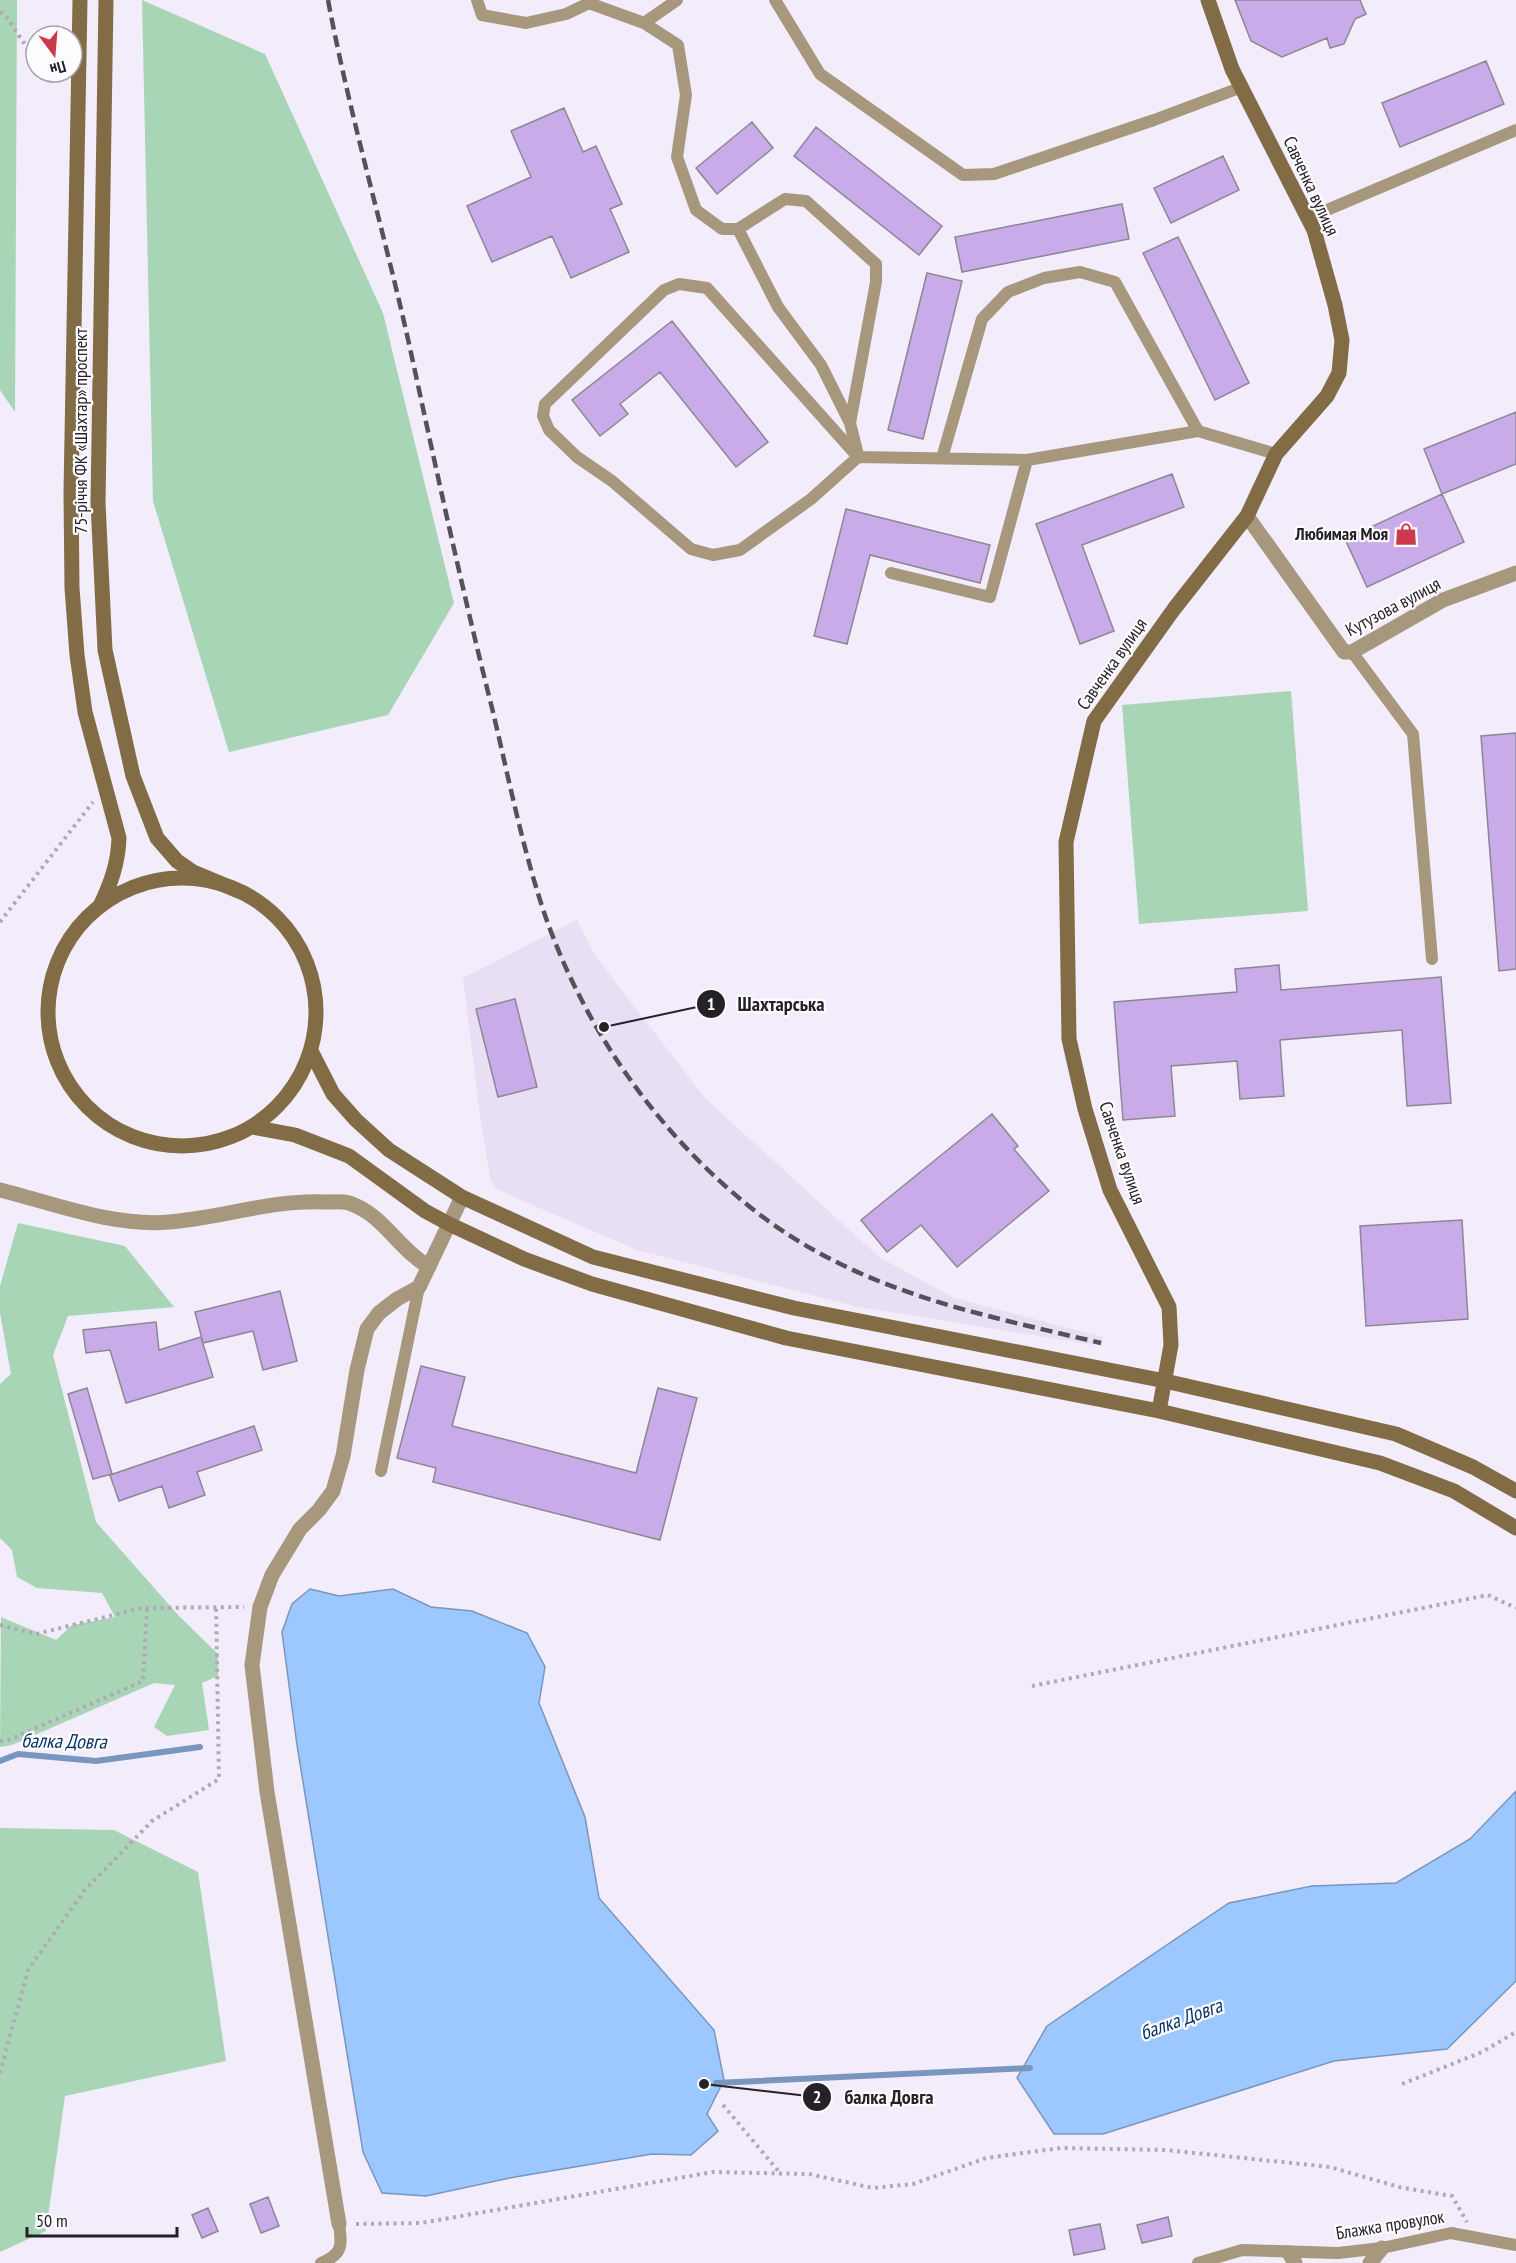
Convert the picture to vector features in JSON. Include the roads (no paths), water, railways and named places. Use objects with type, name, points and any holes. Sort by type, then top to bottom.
[{"type":"main road","name":"75-річчя ФК «Шахтар» проспект","points":[[80,0],[71,480],[72,588],[77,655],[85,712],[119,838],[118,859],[112,880],[100,906]]},
{"type":"main road","name":"75-річчя ФК «Шахтар» проспект","points":[[106,0],[98,503],[105,650],[133,777],[157,838],[177,861],[193,872],[241,892]]},
{"type":"main road","name":"Савченка вулиця","points":[[1159,1411],[1171,1346],[1169,1307],[1110,1190],[1085,1109],[1069,1039],[1066,842],[1094,721],[1174,609],[1247,516],[1276,454],[1327,396],[1340,373],[1342,340],[1335,305],[1314,230],[1232,69],[1208,0]]},
{"type":"main road","points":[[169,879],[202,880],[241,892],[272,913],[300,951],[311,976],[316,1014],[311,1051],[302,1074],[272,1112],[252,1127],[218,1142],[181,1147],[144,1142],[111,1127],[89,1109],[61,1072],[49,1037],[48,1000],[56,964],[74,932],[100,906],[122,892],[144,884],[169,879]]},
{"type":"main road","points":[[311,1051],[333,1094],[356,1120],[389,1150],[462,1197],[593,1257],[794,1308],[1164,1381],[1396,1434],[1473,1467],[1516,1491]]},
{"type":"main road","points":[[252,1127],[296,1135],[349,1156],[425,1211],[449,1224],[524,1259],[591,1284],[786,1338],[1159,1411],[1380,1463],[1454,1491],[1516,1528]]},
{"type":"street","name":"Кутузова вулиця","points":[[1247,516],[1337,646],[1344,652],[1352,652],[1443,600],[1516,573]]},
{"type":"street","points":[[0,1190],[114,1218],[158,1222],[200,1218],[286,1203],[310,1201],[348,1203],[373,1215],[403,1249],[429,1268]]},
{"type":"street","points":[[339,2224],[267,1792],[252,1665],[260,1607],[272,1575],[300,1529],[319,1510],[333,1491],[343,1456],[357,1370],[367,1329],[379,1313],[397,1299],[419,1287],[462,1197]]},
{"type":"street","points":[[1370,2263],[1382,2248]]},
{"type":"lane","points":[[477,0],[482,15],[526,23],[566,14],[589,1],[644,23],[678,45],[686,95],[677,157],[696,210],[722,229],[738,229],[785,199],[806,201],[876,264],[876,282],[850,423]]},
{"type":"lane","points":[[644,23],[677,0]]},
{"type":"lane","points":[[775,0],[820,74],[963,175],[994,174],[1154,120],[1242,87]]},
{"type":"lane","points":[[1308,218],[1516,130]]},
{"type":"lane","points":[[738,229],[778,307],[821,365],[850,423],[858,457]]},
{"type":"lane","points":[[942,458],[982,319],[1008,292],[1044,278],[1080,272],[1115,282],[1198,431]]},
{"type":"lane","points":[[858,457],[707,288],[679,284],[664,290],[545,404],[543,416],[549,430],[577,457],[612,481],[691,549],[712,555],[740,550],[811,499],[858,457],[1027,460],[1198,431],[1276,454]]},
{"type":"lane","points":[[891,573],[990,597],[1027,460]]},
{"type":"lane","points":[[1352,652],[1413,734],[1432,959]]},
{"type":"lane","points":[[381,1471],[419,1287]]},
{"type":"lane","points":[[321,2263],[334,2258],[340,2249],[339,2224]]},
{"type":"lane","name":"Блажка провулок","points":[[1198,2263],[1242,2250],[1292,2258],[1382,2248],[1451,2233],[1516,2245]]},
{"type":"water","points":[[310,1589],[339,1596],[393,1589],[431,1607],[472,1611],[527,1633],[545,1667],[539,1703],[585,1817],[599,1898],[714,2030],[724,2080],[707,2114],[718,2131],[691,2155],[652,2154],[515,2177],[426,2196],[382,2193],[363,2152],[297,1745],[282,1632],[292,1604]]},
{"type":"water","points":[[1516,1791],[1516,1981],[1447,2049],[1334,2061],[1103,2134],[1054,2134],[1017,2078],[1047,2026],[1229,1903],[1312,1886],[1396,1883],[1470,1839]]},
{"type":"waterway","name":"балка Довга","points":[[0,1761],[18,1754],[96,1761],[200,1747]]},
{"type":"waterway","name":"балка Довга","points":[[716,2083],[1030,2068]]},
{"type":"railway","points":[[328,0],[347,91],[403,317],[461,579],[538,895],[563,962],[605,1041],[629,1078],[685,1147],[750,1207],[790,1236],[874,1279],[917,1295],[1007,1321],[1101,1343]]},
{"type":"place","name":"Любимая Моя","points":[[1406,534]]},
{"type":"place","name":"Шахтарська","points":[[604,1027]]},
{"type":"place","name":"балка Довга","points":[[704,2084]]}]
